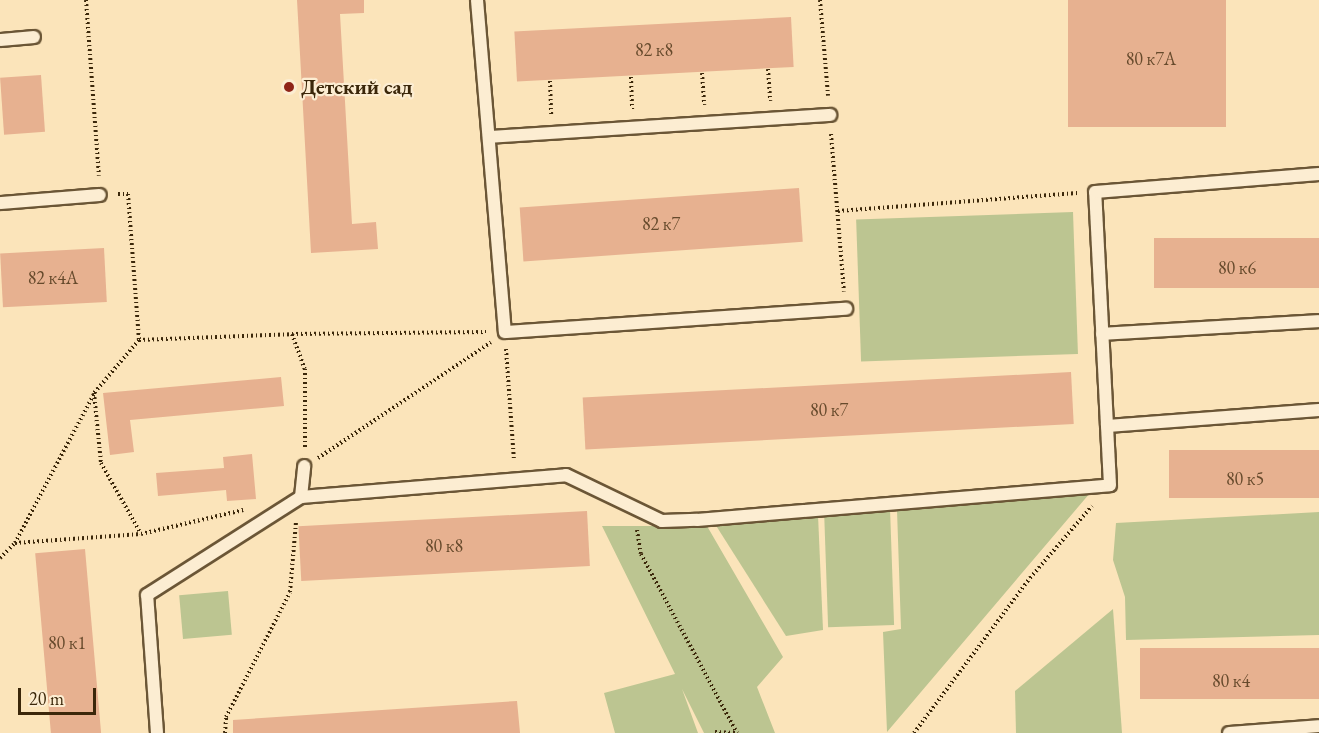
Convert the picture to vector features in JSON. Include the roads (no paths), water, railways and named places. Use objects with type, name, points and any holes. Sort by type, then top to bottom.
[{"type":"lane","points":[[477,0],[505,332],[846,309]]},
{"type":"lane","points":[[0,40],[34,37]]},
{"type":"lane","points":[[489,137],[830,115]]},
{"type":"lane","points":[[157,733],[147,595],[301,497],[566,476],[662,521],[697,520],[1110,485],[1095,192],[1319,174]]},
{"type":"lane","points":[[0,203],[100,195]]},
{"type":"lane","points":[[1102,334],[1319,321]]},
{"type":"lane","points":[[1107,426],[1319,410]]},
{"type":"lane","points":[[301,497],[304,466]]},
{"type":"lane","points":[[1229,733],[1317,729]]},
{"type":"place","name":"Детский сад","points":[[289,87]]}]
